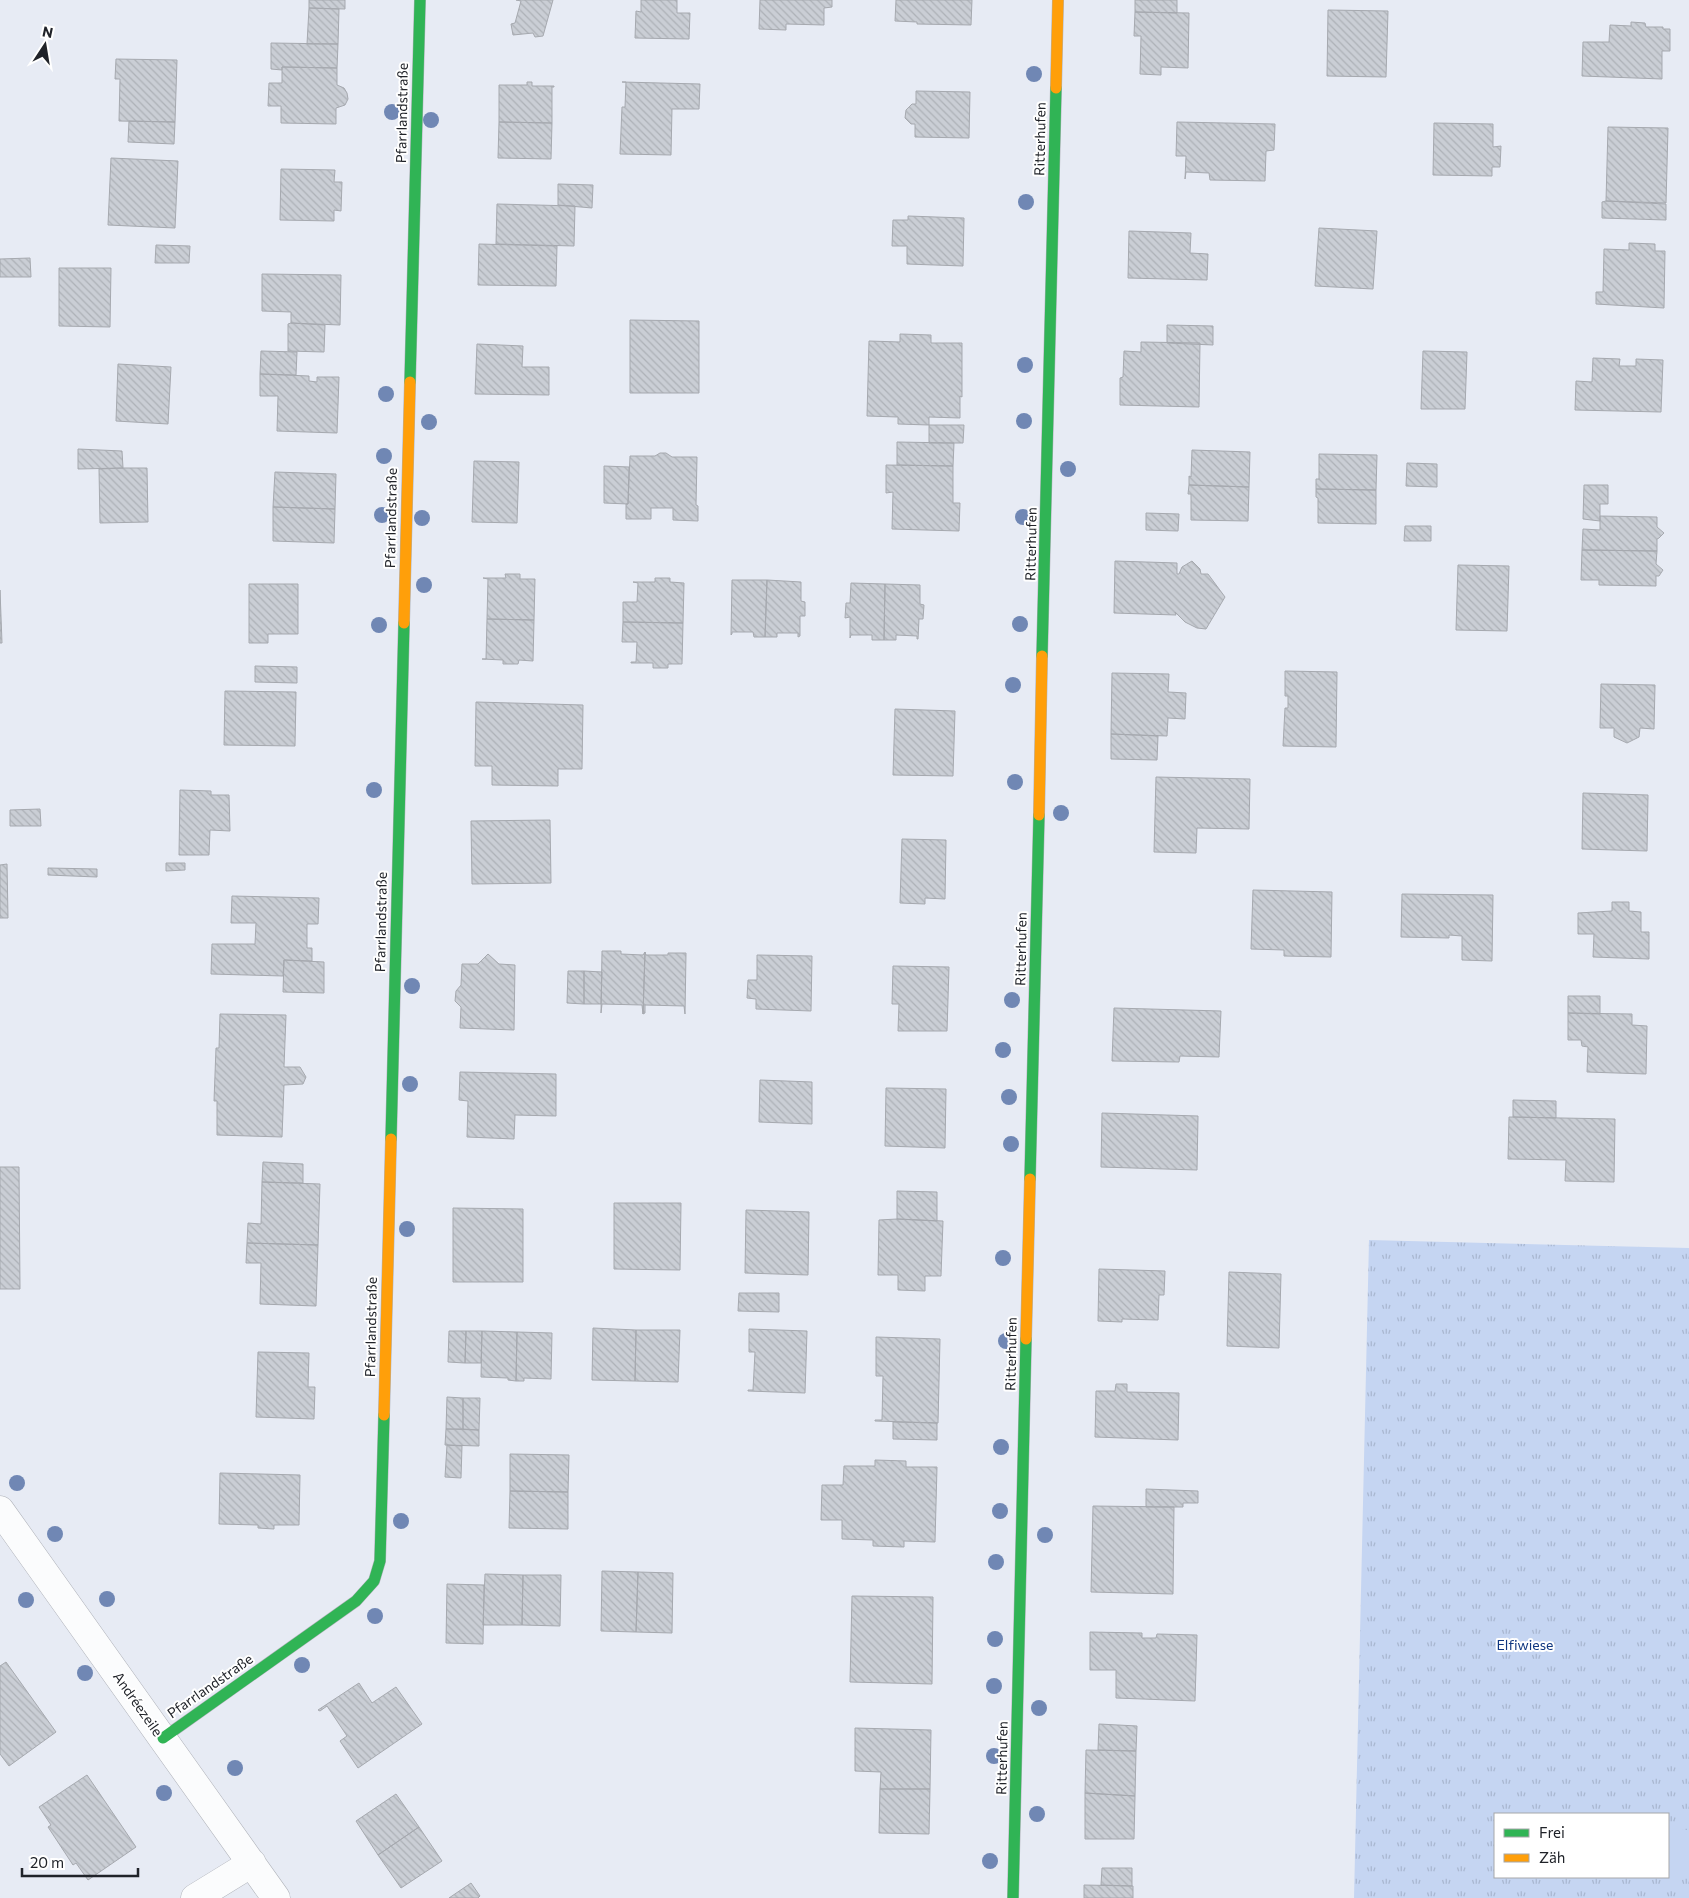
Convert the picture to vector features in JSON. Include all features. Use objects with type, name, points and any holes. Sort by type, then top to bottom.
[{"type":"street","name":"Pfarrlandstraße","points":[[163,1738],[356,1601],[374,1581],[380,1561],[420,0]]},
{"type":"street","name":"Ritterhufen","points":[[1013,1898],[1058,0]]},
{"type":"street","name":"Andréezeile","points":[[0,1510],[276,1898]]},
{"type":"street","points":[[195,1898],[252,1863]]},
{"type":"green space","name":"Elfiwiese","points":[[1369,1240],[1689,1248],[1689,1898],[1354,1898]]},
{"type":"green space","points":[[1669,1830],[1689,1830],[1689,1876],[1669,1877]]},
{"type":"building","points":[[309,0],[345,0],[345,9],[309,8]]},
{"type":"building","points":[[516,0],[553,0],[543,36],[535,37],[533,33],[513,35],[511,24],[515,23],[521,1]]},
{"type":"building","points":[[641,0],[677,0],[677,13],[690,13],[689,39],[635,38],[636,11],[641,12]]},
{"type":"building","points":[[760,0],[832,0],[832,7],[824,8],[824,25],[786,24],[786,30],[759,29]]},
{"type":"building","points":[[896,0],[972,0],[971,25],[917,24],[917,22],[895,21]]},
{"type":"building","points":[[1135,0],[1177,0],[1177,13],[1135,12]]},
{"type":"building","points":[[309,8],[339,9],[338,44],[307,44]]},
{"type":"building","points":[[1328,10],[1388,11],[1386,77],[1327,76]]},
{"type":"building","points":[[1135,12],[1189,13],[1188,68],[1161,67],[1161,75],[1140,74],[1141,36],[1134,36]]},
{"type":"building","points":[[1631,22],[1645,23],[1646,27],[1670,29],[1670,51],[1662,51],[1662,79],[1582,76],[1583,42],[1609,42],[1610,25],[1631,26]]},
{"type":"building","points":[[271,43],[338,44],[337,68],[282,67],[282,70],[271,69]]},
{"type":"building","points":[[116,59],[177,60],[175,122],[119,121],[120,79],[115,79]]},
{"type":"building","points":[[282,67],[337,68],[337,85],[344,88],[348,99],[345,105],[336,108],[336,124],[281,123],[281,106],[268,106],[269,83],[282,83]]},
{"type":"building","points":[[527,82],[532,82],[532,86],[554,86],[552,87],[552,123],[499,122],[499,85],[527,85]]},
{"type":"building","points":[[626,82],[700,84],[699,109],[672,109],[671,155],[620,154],[622,107],[625,107]]},
{"type":"building","points":[[916,91],[970,92],[969,138],[915,137],[915,124],[911,124],[905,118],[906,110],[912,104],[916,104]]},
{"type":"building","points":[[129,121],[175,122],[174,144],[128,142]]},
{"type":"building","points":[[499,122],[552,123],[551,159],[498,158]]},
{"type":"building","points":[[1177,122],[1275,124],[1274,150],[1266,151],[1265,181],[1210,180],[1209,173],[1186,172],[1185,179],[1186,156],[1176,156]]},
{"type":"building","points":[[1434,123],[1493,124],[1493,147],[1501,146],[1500,167],[1492,167],[1492,176],[1433,175]]},
{"type":"building","points":[[1608,127],[1668,128],[1666,203],[1606,201]]},
{"type":"building","points":[[111,158],[178,161],[175,228],[108,225]]},
{"type":"building","points":[[281,169],[335,170],[334,182],[342,182],[341,211],[334,210],[334,221],[280,220]]},
{"type":"building","points":[[558,184],[593,185],[592,208],[558,205]]},
{"type":"building","points":[[1602,202],[1666,204],[1666,220],[1602,218]]},
{"type":"building","points":[[497,204],[575,206],[574,246],[496,244]]},
{"type":"building","points":[[908,216],[964,218],[963,266],[907,264],[907,246],[892,246],[893,220],[908,220]]},
{"type":"building","points":[[1319,228],[1377,231],[1373,289],[1315,286]]},
{"type":"building","points":[[1129,231],[1191,233],[1190,253],[1208,254],[1207,280],[1128,278]]},
{"type":"building","points":[[1629,243],[1655,244],[1655,251],[1665,251],[1664,308],[1596,304],[1596,292],[1603,292],[1604,249],[1629,250]]},
{"type":"building","points":[[479,244],[557,246],[556,286],[478,285]]},
{"type":"building","points":[[156,245],[190,246],[189,263],[155,263]]},
{"type":"building","points":[[30,258],[31,277],[0,277],[0,259]]},
{"type":"building","points":[[59,268],[111,268],[110,327],[59,326]]},
{"type":"building","points":[[262,274],[341,275],[340,325],[291,323],[291,312],[262,311]]},
{"type":"building","points":[[630,320],[699,321],[699,393],[630,393]]},
{"type":"building","points":[[288,324],[325,325],[324,352],[288,351]]},
{"type":"building","points":[[1167,325],[1213,326],[1213,345],[1167,343]]},
{"type":"building","points":[[900,334],[931,335],[931,343],[962,343],[960,418],[929,417],[929,425],[898,424],[898,417],[867,416],[869,341],[900,342]]},
{"type":"building","points":[[1141,342],[1200,343],[1199,407],[1120,405],[1120,378],[1123,377],[1124,351],[1141,352]]},
{"type":"building","points":[[477,344],[523,346],[522,367],[549,367],[549,395],[475,394]]},
{"type":"building","points":[[261,351],[297,352],[296,375],[260,374]]},
{"type":"building","points":[[1423,351],[1467,352],[1465,409],[1421,409]]},
{"type":"building","points":[[1593,358],[1620,359],[1619,366],[1636,366],[1636,359],[1663,360],[1661,412],[1575,410],[1576,381],[1592,382]]},
{"type":"building","points":[[118,364],[171,367],[168,424],[116,421]]},
{"type":"building","points":[[260,374],[309,376],[309,381],[317,382],[317,377],[339,377],[337,433],[277,431],[278,396],[260,396]]},
{"type":"building","points":[[929,425],[964,425],[963,443],[929,443]]},
{"type":"building","points":[[897,442],[954,443],[953,466],[897,465]]},
{"type":"building","points":[[78,449],[122,451],[123,468],[78,469]]},
{"type":"building","points":[[1192,450],[1250,452],[1249,487],[1189,485]]},
{"type":"building","points":[[660,453],[666,453],[672,457],[697,457],[696,505],[698,506],[698,521],[673,520],[673,508],[651,508],[651,519],[626,519],[630,456],[655,456]]},
{"type":"building","points":[[1319,454],[1377,455],[1376,490],[1316,489],[1316,479],[1319,479]]},
{"type":"building","points":[[474,461],[519,462],[517,523],[472,522]]},
{"type":"building","points":[[1407,463],[1437,464],[1437,487],[1406,486]]},
{"type":"building","points":[[886,465],[953,466],[953,503],[960,503],[959,531],[892,529],[893,492],[886,493]]},
{"type":"building","points":[[604,466],[629,467],[628,504],[604,503]]},
{"type":"building","points":[[147,468],[148,522],[100,523],[99,469]]},
{"type":"building","points":[[275,472],[336,474],[335,509],[273,507]]},
{"type":"building","points":[[1189,485],[1249,487],[1248,521],[1191,520],[1191,494],[1188,494]]},
{"type":"building","points":[[1584,485],[1608,485],[1608,504],[1600,504],[1600,521],[1583,519]]},
{"type":"building","points":[[1316,489],[1376,490],[1376,524],[1318,523]]},
{"type":"building","points":[[273,507],[335,509],[334,543],[273,541]]},
{"type":"building","points":[[1146,513],[1179,514],[1178,531],[1146,530]]},
{"type":"building","points":[[1600,516],[1657,517],[1657,527],[1664,533],[1657,539],[1657,551],[1582,550],[1583,529],[1600,530]]},
{"type":"building","points":[[1405,526],[1431,526],[1431,541],[1404,541]]},
{"type":"building","points":[[1582,550],[1657,551],[1656,564],[1663,570],[1659,576],[1656,576],[1656,586],[1599,585],[1599,580],[1581,580]]},
{"type":"building","points":[[1115,561],[1177,563],[1177,574],[1179,574],[1182,567],[1192,561],[1200,569],[1201,574],[1208,574],[1225,597],[1206,629],[1197,628],[1185,622],[1175,612],[1176,615],[1114,613]]},
{"type":"building","points":[[1458,565],[1509,566],[1507,631],[1456,630]]},
{"type":"building","points":[[505,574],[520,574],[520,579],[535,579],[534,620],[487,619],[488,579],[483,578],[506,578]]},
{"type":"building","points":[[655,578],[670,578],[670,582],[684,583],[683,623],[623,622],[623,602],[637,602],[638,583],[633,582],[655,582]]},
{"type":"building","points":[[732,580],[767,580],[765,637],[754,637],[753,632],[732,632],[731,635]]},
{"type":"building","points":[[767,580],[801,582],[801,601],[805,602],[805,616],[800,616],[800,636],[798,637],[798,633],[777,633],[777,637],[765,637]]},
{"type":"building","points":[[851,583],[885,584],[884,640],[872,640],[872,635],[851,635],[850,638],[850,617],[845,618],[846,603],[850,603]]},
{"type":"building","points":[[249,584],[298,584],[298,634],[268,634],[268,643],[249,643]]},
{"type":"building","points":[[885,584],[920,585],[920,604],[924,605],[923,619],[919,619],[918,639],[917,636],[896,635],[896,640],[884,640]]},
{"type":"building","points":[[0,590],[2,643],[0,643]]},
{"type":"building","points":[[487,619],[534,620],[533,661],[519,660],[518,664],[503,664],[503,660],[482,659],[486,659]]},
{"type":"building","points":[[623,622],[683,623],[682,664],[668,664],[668,668],[653,668],[653,663],[631,663],[636,662],[637,642],[622,642]]},
{"type":"building","points":[[255,666],[297,667],[297,683],[255,682]]},
{"type":"building","points":[[1285,671],[1337,672],[1336,747],[1283,746],[1285,708],[1288,708],[1288,696],[1285,696]]},
{"type":"building","points":[[1112,673],[1169,674],[1168,692],[1186,693],[1185,719],[1168,718],[1167,736],[1111,734]]},
{"type":"building","points":[[1601,684],[1655,685],[1654,729],[1640,728],[1639,737],[1627,743],[1614,737],[1614,728],[1600,728]]},
{"type":"building","points":[[225,691],[296,692],[295,746],[224,745]]},
{"type":"building","points":[[476,702],[583,705],[582,769],[558,769],[558,786],[492,785],[492,766],[475,766]]},
{"type":"building","points":[[895,709],[955,711],[953,776],[893,775]]},
{"type":"building","points":[[1111,734],[1158,736],[1157,760],[1111,759]]},
{"type":"building","points":[[1156,777],[1250,779],[1249,829],[1197,828],[1196,853],[1154,852]]},
{"type":"building","points":[[180,790],[211,791],[211,795],[229,795],[230,831],[210,830],[209,855],[179,855]]},
{"type":"building","points":[[1583,793],[1648,795],[1647,851],[1582,849]]},
{"type":"building","points":[[40,809],[41,826],[10,826],[10,810]]},
{"type":"building","points":[[550,820],[551,883],[472,884],[471,821]]},
{"type":"building","points":[[902,839],[946,840],[945,899],[925,898],[925,904],[900,903]]},
{"type":"building","points":[[166,863],[185,863],[185,870],[166,871]]},
{"type":"building","points":[[7,864],[8,918],[0,918],[0,865]]},
{"type":"building","points":[[48,868],[97,869],[97,877],[48,875]]},
{"type":"building","points":[[1253,890],[1332,892],[1331,957],[1284,956],[1284,950],[1251,949]]},
{"type":"building","points":[[1402,894],[1493,895],[1492,961],[1462,960],[1462,936],[1449,935],[1449,938],[1401,937]]},
{"type":"building","points":[[232,896],[319,898],[318,924],[307,924],[307,948],[312,948],[312,961],[284,960],[283,976],[211,974],[212,944],[255,944],[256,923],[231,923]]},
{"type":"building","points":[[1612,902],[1629,902],[1629,911],[1641,912],[1641,932],[1649,932],[1649,959],[1593,957],[1594,934],[1578,934],[1578,913],[1612,911]]},
{"type":"building","points":[[602,951],[621,951],[621,954],[643,955],[645,952],[643,1014],[642,1005],[602,1004],[601,1013]]},
{"type":"building","points":[[645,952],[646,955],[686,953],[685,1014],[684,1006],[645,1005],[645,1013],[643,1014]]},
{"type":"building","points":[[488,954],[499,964],[515,965],[514,1030],[460,1028],[461,1007],[455,1001],[456,991],[461,985],[462,964],[478,964]]},
{"type":"building","points":[[757,955],[812,956],[811,1011],[756,1009],[756,999],[747,998],[748,980],[757,980]]},
{"type":"building","points":[[284,960],[324,962],[324,993],[283,992]]},
{"type":"building","points":[[893,966],[949,967],[947,1031],[898,1031],[899,1004],[892,1004]]},
{"type":"building","points":[[568,971],[584,971],[584,1004],[567,1003]]},
{"type":"building","points":[[584,971],[602,972],[601,1004],[584,1004]]},
{"type":"building","points":[[1568,996],[1600,996],[1600,1014],[1568,1013]]},
{"type":"building","points":[[1114,1008],[1221,1011],[1219,1057],[1180,1056],[1179,1062],[1112,1061]]},
{"type":"building","points":[[1568,1013],[1632,1014],[1632,1025],[1647,1026],[1646,1074],[1587,1072],[1588,1047],[1582,1046],[1581,1040],[1568,1040]]},
{"type":"building","points":[[220,1014],[286,1015],[284,1067],[300,1067],[306,1077],[303,1084],[284,1085],[282,1137],[217,1135],[217,1101],[214,1101],[216,1048],[219,1048]]},
{"type":"building","points":[[460,1072],[556,1074],[556,1116],[515,1115],[514,1139],[467,1137],[468,1101],[459,1100]]},
{"type":"building","points":[[760,1080],[812,1082],[812,1124],[759,1122]]},
{"type":"building","points":[[886,1088],[946,1089],[945,1148],[885,1146]]},
{"type":"building","points":[[1513,1100],[1556,1101],[1556,1118],[1513,1117]]},
{"type":"building","points":[[1102,1113],[1198,1116],[1197,1170],[1101,1167]]},
{"type":"building","points":[[1509,1117],[1615,1119],[1614,1182],[1565,1181],[1566,1160],[1508,1159]]},
{"type":"building","points":[[263,1162],[303,1164],[303,1183],[262,1182]]},
{"type":"building","points":[[0,1167],[19,1167],[20,1289],[0,1289]]},
{"type":"building","points":[[262,1182],[320,1184],[318,1245],[247,1243],[248,1223],[261,1224]]},
{"type":"building","points":[[897,1191],[937,1192],[937,1221],[897,1219]]},
{"type":"building","points":[[614,1203],[681,1203],[680,1270],[614,1269]]},
{"type":"building","points":[[453,1208],[523,1209],[523,1282],[453,1282]]},
{"type":"building","points":[[746,1210],[809,1212],[808,1275],[745,1273]]},
{"type":"building","points":[[879,1220],[943,1221],[941,1276],[925,1276],[925,1291],[898,1290],[898,1275],[878,1275]]},
{"type":"building","points":[[247,1243],[318,1245],[316,1306],[260,1304],[261,1263],[246,1263]]},
{"type":"building","points":[[1099,1269],[1165,1271],[1164,1295],[1159,1295],[1158,1320],[1122,1319],[1122,1322],[1098,1321]]},
{"type":"building","points":[[1229,1272],[1281,1274],[1279,1348],[1227,1346]]},
{"type":"building","points":[[739,1293],[779,1293],[779,1312],[738,1311]]},
{"type":"building","points":[[593,1328],[636,1330],[635,1381],[592,1380]]},
{"type":"building","points":[[749,1329],[807,1331],[805,1393],[748,1391],[753,1390],[755,1352],[749,1352]]},
{"type":"building","points":[[636,1330],[680,1330],[678,1382],[635,1381]]},
{"type":"building","points":[[449,1331],[466,1331],[465,1363],[448,1362]]},
{"type":"building","points":[[466,1331],[482,1331],[481,1363],[465,1363]]},
{"type":"building","points":[[482,1331],[517,1332],[516,1381],[508,1380],[508,1378],[481,1377]]},
{"type":"building","points":[[517,1332],[552,1333],[551,1379],[524,1378],[524,1381],[516,1381]]},
{"type":"building","points":[[876,1337],[940,1339],[938,1423],[875,1421],[882,1420],[883,1376],[876,1376]]},
{"type":"building","points":[[258,1352],[309,1353],[308,1387],[315,1387],[314,1419],[256,1417]]},
{"type":"building","points":[[1116,1384],[1127,1384],[1127,1392],[1179,1393],[1178,1440],[1095,1437],[1096,1391],[1115,1391]]},
{"type":"building","points":[[447,1397],[463,1398],[463,1429],[446,1429]]},
{"type":"building","points":[[463,1398],[480,1398],[479,1430],[463,1429]]},
{"type":"building","points":[[893,1422],[937,1423],[937,1440],[893,1439]]},
{"type":"building","points":[[446,1429],[479,1430],[479,1446],[445,1445]]},
{"type":"building","points":[[447,1445],[462,1446],[461,1478],[445,1477]]},
{"type":"building","points":[[510,1454],[569,1455],[568,1492],[510,1491]]},
{"type":"building","points":[[875,1460],[906,1461],[906,1467],[937,1467],[935,1542],[904,1541],[904,1547],[873,1546],[873,1540],[842,1539],[842,1520],[821,1520],[822,1485],[843,1485],[844,1466],[875,1466]]},
{"type":"building","points":[[220,1473],[300,1475],[299,1525],[274,1525],[274,1529],[258,1528],[258,1525],[219,1524]]},
{"type":"building","points":[[1146,1489],[1198,1491],[1198,1503],[1183,1503],[1183,1507],[1146,1507]]},
{"type":"building","points":[[510,1491],[568,1492],[568,1529],[509,1528]]},
{"type":"building","points":[[1093,1506],[1174,1507],[1173,1594],[1091,1592]]},
{"type":"building","points":[[602,1571],[638,1572],[636,1632],[601,1631]]},
{"type":"building","points":[[638,1572],[673,1573],[672,1633],[636,1632]]},
{"type":"building","points":[[485,1574],[523,1575],[522,1625],[483,1625]]},
{"type":"building","points":[[523,1575],[561,1575],[560,1626],[522,1625]]},
{"type":"building","points":[[447,1584],[484,1585],[483,1644],[446,1643]]},
{"type":"building","points":[[852,1596],[933,1597],[932,1684],[850,1682]]},
{"type":"building","points":[[1090,1632],[1142,1633],[1142,1638],[1156,1638],[1157,1634],[1197,1635],[1195,1701],[1116,1698],[1116,1670],[1090,1670]]},
{"type":"building","points":[[6,1662],[56,1732],[9,1766],[0,1754],[0,1666]]},
{"type":"building","points":[[359,1683],[372,1703],[396,1687],[422,1724],[358,1768],[340,1741],[347,1736],[327,1706],[320,1711],[318,1710]]},
{"type":"building","points":[[1099,1724],[1137,1726],[1136,1751],[1098,1750]]},
{"type":"building","points":[[855,1728],[931,1730],[930,1789],[880,1789],[881,1772],[855,1771]]},
{"type":"building","points":[[1086,1750],[1136,1751],[1135,1796],[1085,1793]]},
{"type":"building","points":[[87,1775],[136,1847],[88,1880],[76,1863],[73,1865],[48,1827],[51,1825],[39,1807]]},
{"type":"building","points":[[880,1789],[930,1789],[929,1834],[879,1833]]},
{"type":"building","points":[[1085,1793],[1135,1796],[1134,1839],[1085,1839]]},
{"type":"building","points":[[396,1794],[419,1827],[378,1855],[356,1821]]},
{"type":"building","points":[[419,1827],[442,1861],[401,1888],[378,1855]]},
{"type":"building","points":[[1102,1868],[1132,1868],[1132,1886],[1101,1885]]},
{"type":"building","points":[[471,1883],[480,1896],[478,1898],[449,1898]]},
{"type":"building","points":[[1084,1885],[1133,1886],[1133,1898],[1084,1898]]},
{"type":"traffic: fast","points":[[410,382],[420,0]]},
{"type":"traffic: fast","points":[[1042,656],[1056,88]]},
{"type":"traffic: fast","points":[[391,1139],[404,623]]},
{"type":"traffic: fast","points":[[1030,1179],[1039,815]]},
{"type":"traffic: fast","points":[[1013,1898],[1026,1339]]},
{"type":"traffic: fast","points":[[163,1738],[356,1601],[374,1581],[380,1561],[384,1415]]},
{"type":"traffic: slow","points":[[1056,88],[1058,0]]},
{"type":"traffic: slow","points":[[404,623],[410,382]]},
{"type":"traffic: slow","points":[[1039,815],[1042,656]]},
{"type":"traffic: slow","points":[[384,1415],[391,1139]]},
{"type":"traffic: slow","points":[[1026,1339],[1030,1179]]}]
